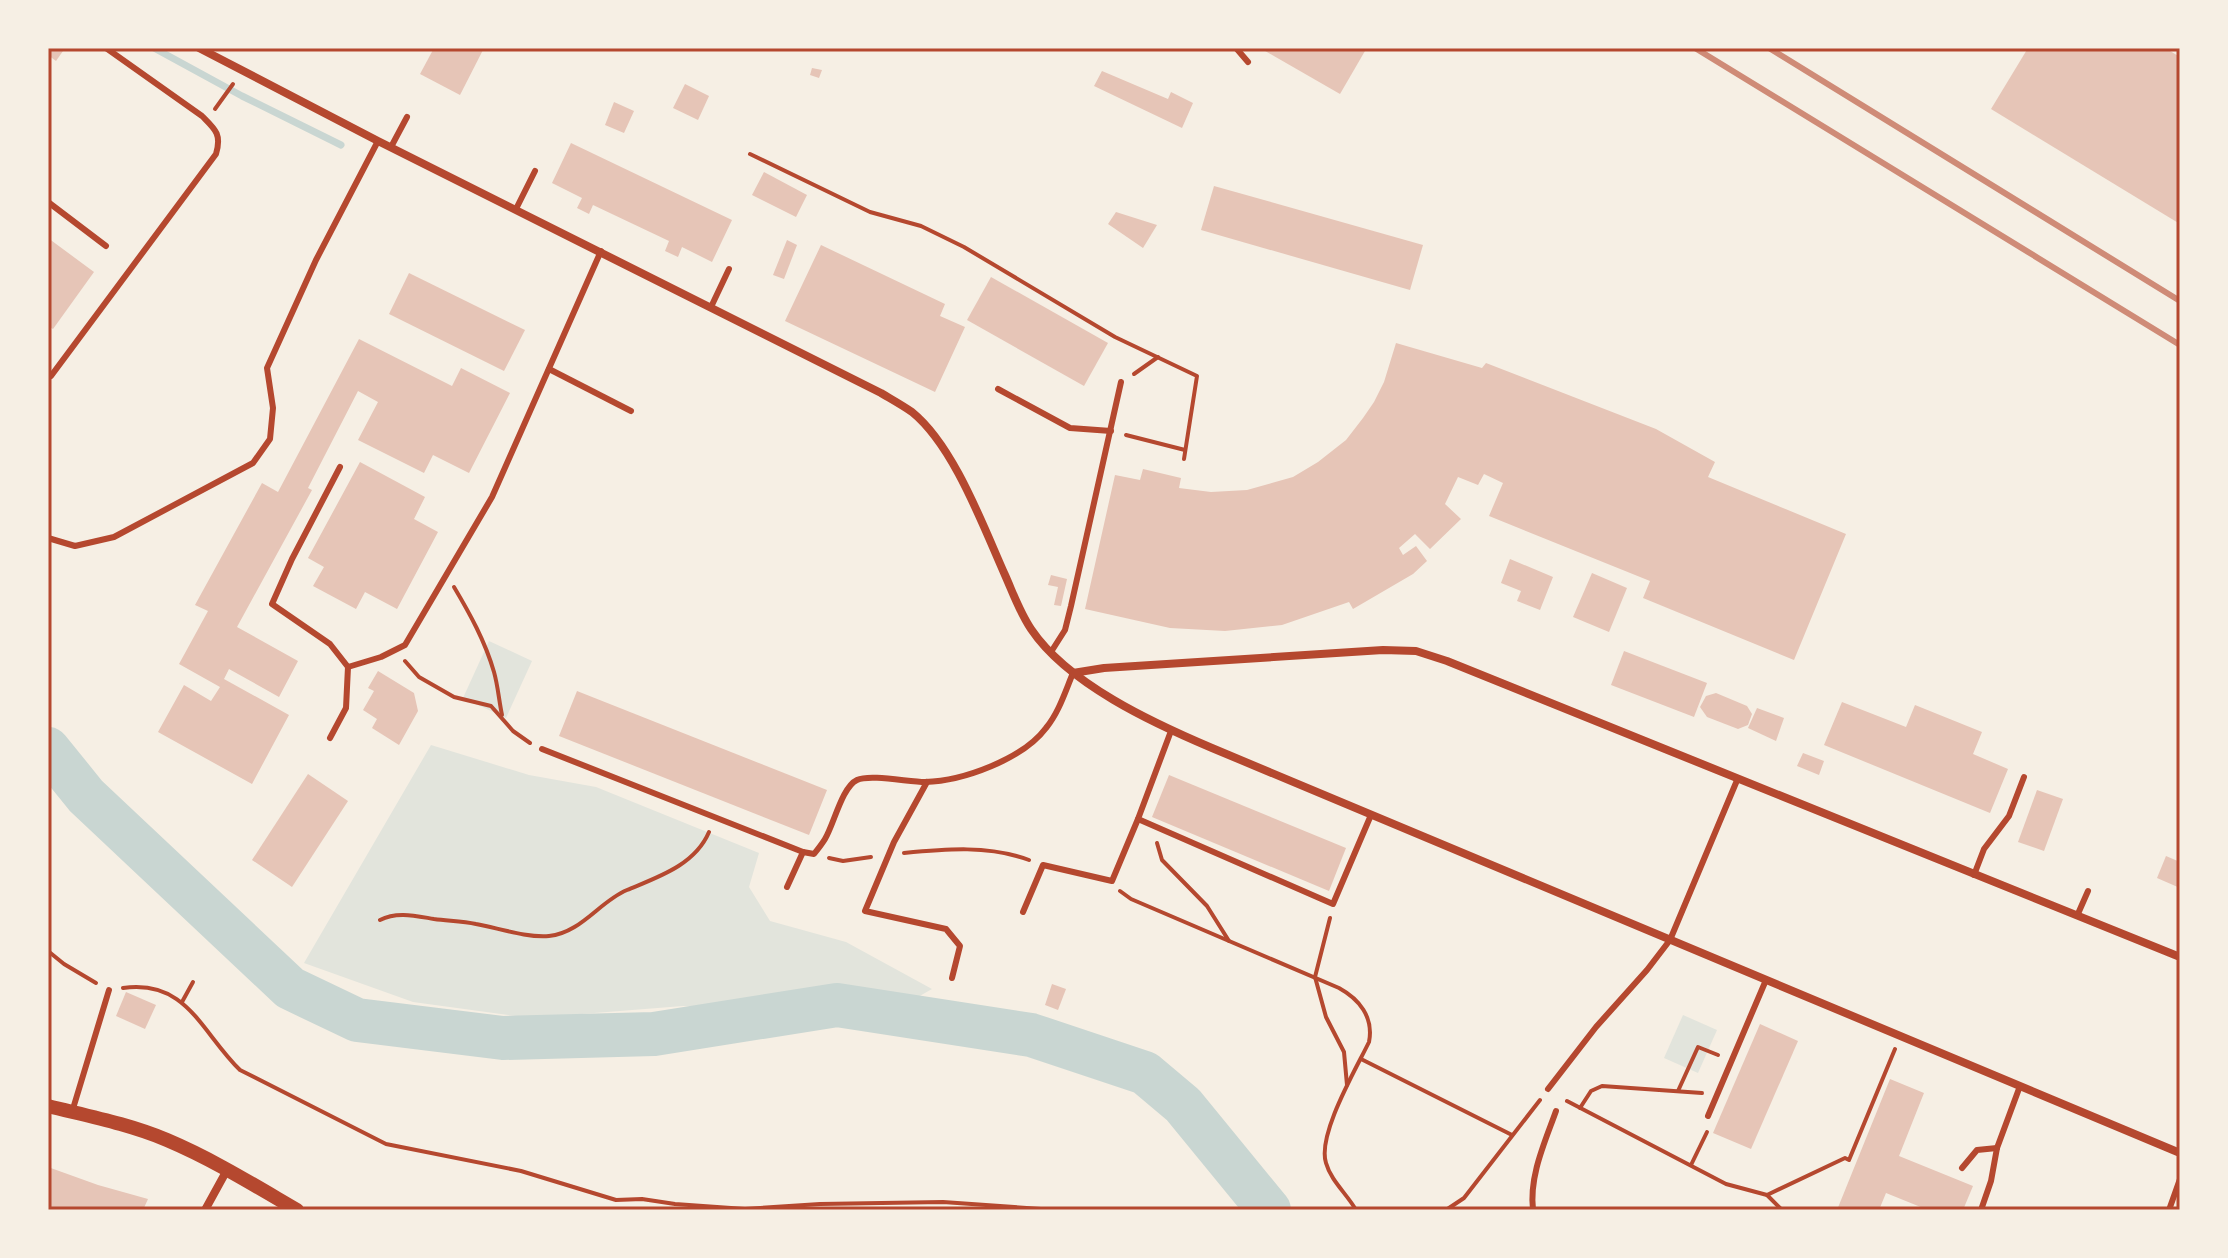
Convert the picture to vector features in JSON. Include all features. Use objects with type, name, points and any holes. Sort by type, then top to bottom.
[{"type":"street","points":[[199,48],[881,393],[913,413],[937,440],[963,482],[1031,629],[1073,673],[1114,700],[1171,731],[2180,1153]]},
{"type":"street","points":[[1073,673],[1104,668],[1383,650],[1416,651],[2180,957]]},
{"type":"street","points":[[48,1106],[132,1127],[165,1139],[297,1210]]},
{"type":"street","points":[[205,1210],[227,1170]]},
{"type":"lane","points":[[51,376],[216,154],[220,142],[215,128],[202,116],[106,48]]},
{"type":"lane","points":[[1236,48],[1248,62]]},
{"type":"lane","points":[[391,147],[407,117]]},
{"type":"lane","points":[[48,538],[75,546],[114,537],[253,463],[270,439],[273,408],[267,368],[316,260],[378,141]]},
{"type":"lane","points":[[516,209],[535,171]]},
{"type":"lane","points":[[48,202],[106,246]]},
{"type":"lane","points":[[348,667],[405,645],[492,497],[601,251]]},
{"type":"lane","points":[[711,307],[729,269]]},
{"type":"lane","points":[[549,369],[631,411]]},
{"type":"lane","points":[[1051,652],[1065,630],[1121,382]]},
{"type":"lane","points":[[998,389],[1070,428],[1111,431]]},
{"type":"lane","points":[[330,738],[346,708],[348,667],[330,644],[272,604],[340,467]]},
{"type":"lane","points":[[542,749],[814,854],[825,840],[847,790],[856,780],[927,782],[979,771],[1025,748],[1045,730],[1059,707],[1073,673]]},
{"type":"lane","points":[[1023,912],[1043,865],[1112,881],[1171,731]]},
{"type":"lane","points":[[1974,875],[1984,849],[2009,816],[2024,777]]},
{"type":"lane","points":[[1548,1089],[1670,940],[1738,778]]},
{"type":"lane","points":[[927,782],[894,842],[865,911],[946,929],[960,946],[952,978]]},
{"type":"lane","points":[[1138,819],[1333,904],[1371,815]]},
{"type":"lane","points":[[787,887],[803,852]]},
{"type":"lane","points":[[2077,916],[2088,891]]},
{"type":"lane","points":[[1708,1116],[1766,980]]},
{"type":"lane","points":[[72,1112],[109,990]]},
{"type":"lane","points":[[1981,1210],[1991,1181],[1997,1148],[2020,1086]]},
{"type":"lane","points":[[1533,1210],[1538,1159],[1556,1111]]},
{"type":"lane","points":[[1962,1168],[1977,1150],[1997,1148]]},
{"type":"lane","points":[[2169,1210],[2180,1179]]},
{"type":"path","points":[[227,92],[233,85]]},
{"type":"path","points":[[750,154],[870,212],[921,226],[964,247],[1115,337],[1197,376],[1184,459]]},
{"type":"path","points":[[1121,382],[1158,357]]},
{"type":"path","points":[[1111,431],[1185,450]]},
{"type":"path","points":[[447,574],[476,624],[495,674],[502,715]]},
{"type":"path","points":[[395,650],[419,677],[454,697],[491,706],[513,731],[542,749]]},
{"type":"path","points":[[380,920],[389,915],[413,915],[548,936],[563,933],[583,922],[620,893],[675,869],[689,859],[704,844],[715,818]]},
{"type":"path","points":[[1152,826],[1162,860],[1207,906],[1230,941]]},
{"type":"path","points":[[814,854],[843,861],[967,848],[1013,854],[1043,865]]},
{"type":"path","points":[[1112,881],[1131,899],[1349,994],[1369,1017],[1370,1034],[1328,1128],[1324,1150],[1329,1170],[1356,1210]]},
{"type":"path","points":[[1333,904],[1315,977],[1326,1017],[1344,1052],[1347,1088]]},
{"type":"path","points":[[48,951],[109,990],[137,986],[167,992],[186,1004],[223,1054],[240,1070],[386,1144],[521,1171],[616,1200],[642,1199],[745,1209],[943,1202],[1055,1210]]},
{"type":"path","points":[[182,1002],[193,982]]},
{"type":"path","points":[[1767,1195],[1845,1158],[1849,1160],[1901,1036]]},
{"type":"path","points":[[1678,1091],[1698,1047],[1731,1061]]},
{"type":"path","points":[[1361,1059],[1512,1135]]},
{"type":"path","points":[[1580,1108],[1591,1091],[1602,1086],[1717,1094]]},
{"type":"path","points":[[1446,1210],[1464,1198],[1548,1089],[1726,1184],[1767,1195],[1782,1210]]},
{"type":"path","points":[[1691,1165],[1707,1133],[1708,1116]]},
{"type":"shaded area","points":[[489,641],[532,661],[506,718],[463,698]]},
{"type":"shaded area","points":[[431,745],[529,775],[596,787],[759,853],[749,887],[770,921],[846,942],[932,989],[886,1015],[683,1006],[531,1018],[413,1002],[304,963]]},
{"type":"shaded area","points":[[1683,1015],[1717,1030],[1698,1073],[1664,1058]]},
{"type":"building","points":[[51,48],[63,51],[56,61],[48,55]]},
{"type":"building","points":[[434,48],[484,48],[460,95],[420,74]]},
{"type":"building","points":[[1260,48],[1359,48],[1365,51],[1340,94]]},
{"type":"building","points":[[2028,48],[2165,48],[2180,57],[2180,224],[1991,109]]},
{"type":"building","points":[[812,68],[822,70],[819,78],[810,75]]},
{"type":"building","points":[[1102,71],[1168,99],[1171,92],[1193,103],[1182,128],[1094,86]]},
{"type":"building","points":[[685,84],[709,96],[698,120],[673,108]]},
{"type":"building","points":[[614,102],[634,111],[624,133],[605,125]]},
{"type":"building","points":[[571,143],[732,220],[712,262],[682,247],[678,257],[665,251],[669,241],[593,205],[589,214],[577,208],[582,198],[552,183]]},
{"type":"building","points":[[764,172],[807,195],[796,217],[752,195]]},
{"type":"building","points":[[1214,186],[1423,245],[1410,290],[1201,230]]},
{"type":"building","points":[[1116,212],[1157,225],[1143,248],[1108,224]]},
{"type":"building","points":[[48,238],[94,272],[53,329],[48,326]]},
{"type":"building","points":[[787,240],[797,245],[784,279],[773,275]]},
{"type":"building","points":[[821,245],[945,304],[940,316],[965,327],[935,392],[785,321]]},
{"type":"building","points":[[409,273],[525,330],[504,371],[389,314]]},
{"type":"building","points":[[991,277],[1108,343],[1084,386],[967,320]]},
{"type":"building","points":[[359,339],[452,386],[461,368],[510,393],[469,473],[433,455],[424,473],[358,440],[378,402],[358,391],[308,488],[312,490],[237,627],[298,661],[279,697],[229,669],[224,679],[289,715],[252,784],[158,732],[184,685],[211,701],[220,687],[179,664],[208,611],[195,605],[262,483],[278,492]]},
{"type":"building","points":[[1396,343],[1482,368],[1486,363],[1656,429],[1715,462],[1708,477],[1846,534],[1794,660],[1643,598],[1650,581],[1489,516],[1503,483],[1484,474],[1478,485],[1458,477],[1445,504],[1461,519],[1430,549],[1415,534],[1399,548],[1403,555],[1416,546],[1427,561],[1413,574],[1353,609],[1349,602],[1282,625],[1225,631],[1170,628],[1085,609],[1115,475],[1140,480],[1143,469],[1181,478],[1179,488],[1211,492],[1247,490],[1293,477],[1346,440],[1363,418],[1384,382]]},
{"type":"building","points":[[360,462],[425,497],[414,519],[438,532],[397,609],[365,592],[356,609],[313,586],[324,567],[308,558]]},
{"type":"building","points":[[1510,559],[1553,577],[1540,610],[1517,601],[1521,591],[1501,583]]},
{"type":"building","points":[[1592,573],[1627,588],[1609,632],[1573,617]]},
{"type":"building","points":[[1051,575],[1067,579],[1061,606],[1054,605],[1058,587],[1048,585]]},
{"type":"building","points":[[1624,651],[1707,683],[1694,717],[1611,685]]},
{"type":"building","points":[[378,671],[414,693],[418,711],[399,745],[372,728],[377,719],[363,710],[374,691],[368,688]]},
{"type":"building","points":[[577,691],[827,790],[809,835],[559,736]]},
{"type":"building","points":[[1716,693],[1747,706],[1752,714],[1748,725],[1738,729],[1707,717],[1700,707],[1706,696]]},
{"type":"building","points":[[1842,702],[1906,727],[1915,705],[1982,732],[1973,754],[2008,769],[1990,813],[1824,745]]},
{"type":"building","points":[[1757,708],[1784,718],[1776,741],[1748,728]]},
{"type":"building","points":[[1803,753],[1824,761],[1819,775],[1797,766]]},
{"type":"building","points":[[308,774],[348,801],[292,887],[252,860]]},
{"type":"building","points":[[1169,775],[1346,848],[1329,891],[1152,817]]},
{"type":"building","points":[[2037,790],[2063,799],[2044,851],[2018,842]]},
{"type":"building","points":[[2166,856],[2180,862],[2180,888],[2157,878]]},
{"type":"building","points":[[1052,984],[1066,989],[1058,1010],[1045,1005]]},
{"type":"building","points":[[126,992],[156,1005],[145,1029],[116,1016]]},
{"type":"building","points":[[1760,1024],[1798,1041],[1751,1149],[1713,1133]]},
{"type":"building","points":[[1890,1079],[1924,1093],[1899,1156],[1973,1186],[1963,1210],[1928,1210],[1886,1193],[1879,1210],[1837,1210]]},
{"type":"building","points":[[48,1167],[148,1199],[143,1210],[48,1210]]},
{"type":"waterway","points":[[154,48],[341,145]]},
{"type":"waterway","points":[[48,749],[86,796],[290,988],[357,1020],[503,1038],[654,1034],[837,1005],[1031,1035],[1145,1073],[1183,1105],[1269,1210]]},
{"type":"railway","points":[[1695,48],[2180,345]]},
{"type":"railway","points":[[1769,48],[2180,301]]}]
